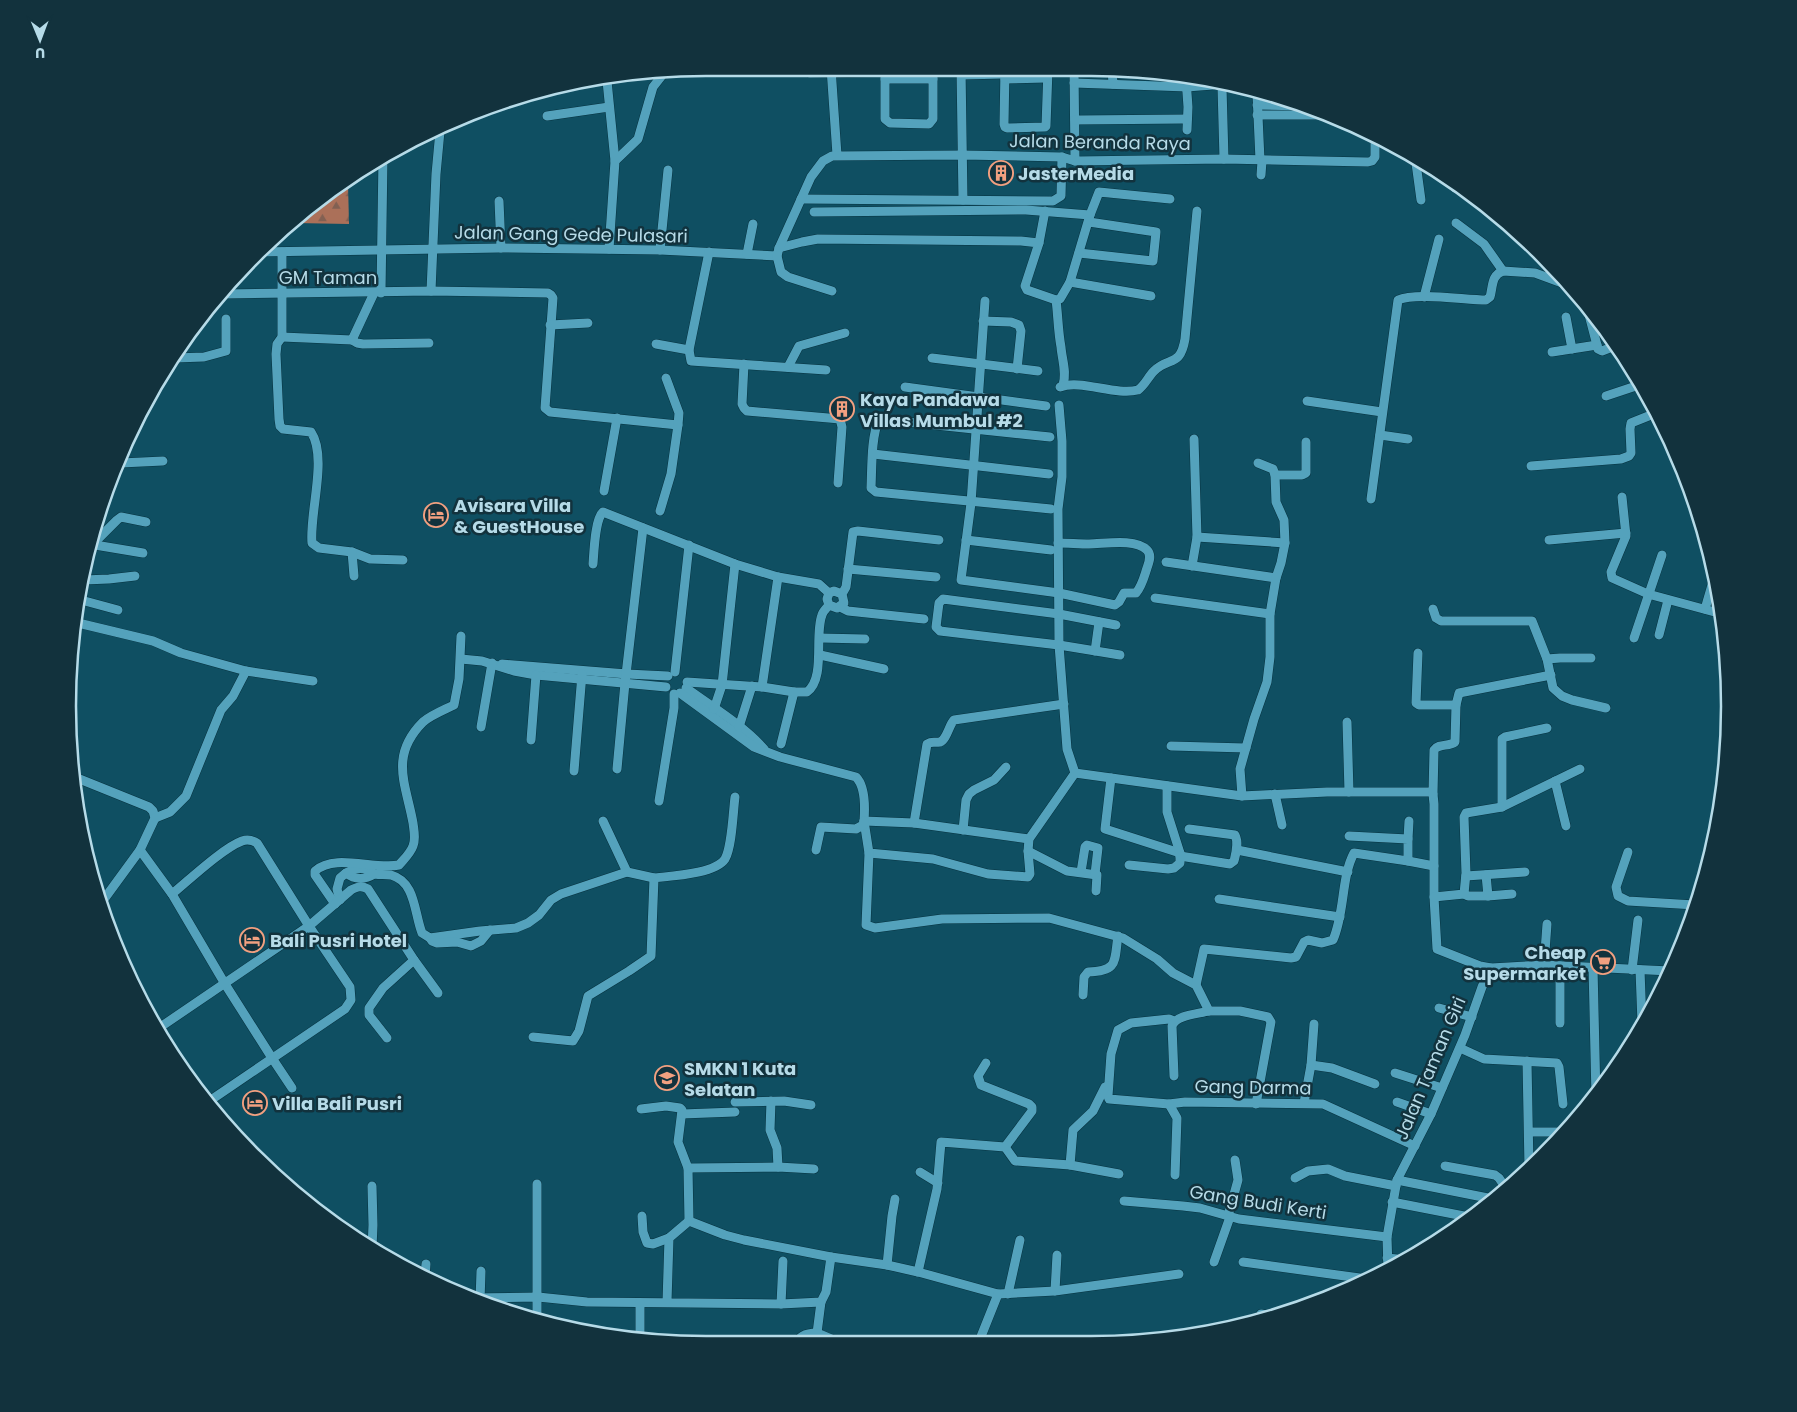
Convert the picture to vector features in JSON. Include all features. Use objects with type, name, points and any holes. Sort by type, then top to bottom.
[{"type":"street","points":[[831,76],[837,155]]},
{"type":"street","points":[[885,76],[886,121],[930,124],[933,119],[933,79],[909,76]]},
{"type":"street","points":[[961,76],[963,200]]},
{"type":"street","points":[[1005,76],[1004,127],[1007,128],[1045,127],[1047,124],[1047,76]]},
{"type":"street","points":[[1074,76],[1075,161]]},
{"type":"street","points":[[1113,77],[1113,84]]},
{"type":"street","points":[[615,160],[638,139],[653,87],[660,79]]},
{"type":"street","points":[[1074,83],[1180,83]]},
{"type":"street","points":[[607,84],[615,160],[609,249]]},
{"type":"street","points":[[1187,84],[1187,130]]},
{"type":"street","points":[[1222,90],[1224,159]]},
{"type":"street","points":[[1258,99],[1261,175]]},
{"type":"street","points":[[547,116],[609,107]]},
{"type":"street","points":[[1257,110],[1286,108]]},
{"type":"street","points":[[1257,110],[1302,113]]},
{"type":"street","points":[[1074,120],[1188,119]]},
{"type":"street","points":[[431,291],[440,135]]},
{"type":"street","name":"Jalan Beranda Raya","points":[[801,199],[811,177],[823,161],[829,156],[837,155],[1062,157],[1075,161],[1224,159],[1368,162],[1372,161],[1375,157],[1375,144]]},
{"type":"street","points":[[832,291],[788,277],[781,272],[778,252],[801,199],[1053,200],[1061,196],[1062,157]]},
{"type":"street","points":[[352,340],[378,293],[382,249],[384,165]]},
{"type":"street","points":[[1417,167],[1421,200]]},
{"type":"street","points":[[660,250],[668,170]]},
{"type":"street","points":[[1045,211],[1039,243],[1025,286],[1027,290],[1056,300],[1063,297],[1070,282],[1099,192],[1170,199]]},
{"type":"street","points":[[499,201],[501,248]]},
{"type":"street","points":[[1056,300],[1065,369],[1065,378],[1061,386],[1075,385],[1126,392],[1142,388],[1159,366],[1173,362],[1183,350],[1197,210]]},
{"type":"street","points":[[814,212],[1045,211],[1068,213],[1156,232],[1153,261],[1080,253]]},
{"type":"street","points":[[1456,223],[1484,244],[1503,271]]},
{"type":"street","points":[[747,254],[753,224]]},
{"type":"street","points":[[1424,297],[1440,238]]},
{"type":"street","name":"Jalan Gang Gede Pulasari","points":[[271,252],[501,248],[660,250],[747,254],[778,252],[802,242],[818,239],[1021,241],[1039,243]]},
{"type":"street","points":[[282,252],[282,337],[277,344],[276,354],[280,426],[288,431],[310,432],[314,437],[318,459],[312,543],[319,548],[352,552],[370,559],[403,560]]},
{"type":"street","points":[[709,252],[689,350],[691,361],[826,370]]},
{"type":"street","points":[[1371,499],[1398,300],[1424,297],[1486,300],[1490,297],[1494,277],[1503,271],[1535,273],[1554,280]]},
{"type":"street","points":[[1070,282],[1151,296]]},
{"type":"street","name":"GM Taman","points":[[230,294],[431,291],[548,294],[553,298],[550,325]]},
{"type":"street","points":[[985,301],[971,503],[961,580],[1059,593],[1117,604],[1124,593],[1132,595],[1138,590],[1150,555],[1148,551],[1140,546],[1127,543],[1104,542],[1091,544],[1058,543]]},
{"type":"street","points":[[1566,317],[1572,349]]},
{"type":"street","points":[[182,356],[204,358],[226,351],[226,319]]},
{"type":"street","points":[[983,321],[1011,322],[1019,325],[1021,331],[1017,369]]},
{"type":"street","points":[[588,323],[550,325],[545,408],[550,412],[678,425]]},
{"type":"street","points":[[1591,323],[1598,349],[1602,351],[1609,348]]},
{"type":"street","points":[[788,367],[799,346],[845,333]]},
{"type":"street","points":[[282,337],[352,340],[363,344],[429,343]]},
{"type":"street","points":[[656,344],[689,350]]},
{"type":"street","points":[[1552,352],[1597,345]]},
{"type":"street","points":[[932,358],[1038,371]]},
{"type":"street","points":[[744,364],[742,404],[745,410],[840,419],[842,422],[838,483]]},
{"type":"street","points":[[660,511],[671,474],[679,413],[666,378]]},
{"type":"street","points":[[906,387],[1046,406]]},
{"type":"street","points":[[1606,396],[1634,387]]},
{"type":"street","points":[[1307,401],[1382,412]]},
{"type":"street","points":[[1059,405],[1062,459],[1058,509],[1060,645],[1067,749],[1075,773]]},
{"type":"street","points":[[1531,466],[1621,459],[1626,457],[1631,453],[1630,429],[1632,423],[1650,416]]},
{"type":"street","points":[[604,490],[617,418]]},
{"type":"street","points":[[1050,437],[881,418],[877,424],[871,488],[876,492],[971,503],[1051,509]]},
{"type":"street","points":[[1380,435],[1408,439]]},
{"type":"street","points":[[1192,566],[1197,537],[1194,439]]},
{"type":"street","points":[[1275,475],[1304,475],[1307,470],[1306,442]]},
{"type":"street","points":[[873,454],[1049,474]]},
{"type":"street","points":[[125,463],[163,461]]},
{"type":"street","points":[[1242,796],[1240,770],[1254,719],[1267,682],[1270,657],[1270,614],[1276,578],[1285,543],[1284,520],[1276,502],[1273,469],[1258,463]]},
{"type":"street","points":[[1622,497],[1626,533],[1625,541],[1611,572],[1611,577],[1648,594],[1713,612]]},
{"type":"street","points":[[593,564],[598,524],[601,512],[606,512],[735,564],[778,576],[820,584],[829,594]]},
{"type":"street","points":[[100,537],[121,517],[146,522]]},
{"type":"street","points":[[617,769],[643,528]]},
{"type":"street","points":[[840,607],[844,600],[842,594],[846,587],[852,534],[855,531],[939,540]]},
{"type":"street","points":[[1549,540],[1626,533]]},
{"type":"street","points":[[1197,537],[1285,543]]},
{"type":"street","points":[[966,540],[1051,550]]},
{"type":"street","points":[[98,545],[143,553]]},
{"type":"street","points":[[666,688],[665,682],[671,674],[689,545]]},
{"type":"street","points":[[352,552],[354,576]]},
{"type":"street","points":[[1634,638],[1662,555]]},
{"type":"street","points":[[1166,562],[1276,578]]},
{"type":"street","points":[[714,709],[722,685],[735,564]]},
{"type":"street","points":[[848,569],[936,577]]},
{"type":"street","points":[[89,580],[110,580],[135,576]]},
{"type":"street","points":[[739,727],[757,687],[778,576]]},
{"type":"street","points":[[842,594],[834,591],[829,594],[827,599],[829,605],[848,611],[924,619]]},
{"type":"street","points":[[1705,610],[1710,591]]},
{"type":"street","points":[[1155,598],[1270,614]]},
{"type":"street","points":[[1116,624],[1059,614],[943,599],[938,603],[936,627],[940,631],[1060,645],[1120,655]]},
{"type":"street","points":[[1659,635],[1668,600]]},
{"type":"street","points":[[85,601],[118,610]]},
{"type":"street","points":[[626,678],[666,688],[682,689],[722,685],[807,692],[812,688],[820,655],[822,616],[829,605]]},
{"type":"street","points":[[1433,609],[1436,618],[1441,621],[1532,621],[1547,660],[1553,688],[1562,696],[1572,700],[1606,708]]},
{"type":"street","points":[[1095,651],[1099,622]]},
{"type":"street","points":[[82,624],[153,641],[181,653],[246,671],[313,681]]},
{"type":"street","points":[[337,902],[315,874],[315,871],[321,866],[331,863],[388,867],[399,865],[414,845],[412,816],[404,788],[402,768],[405,750],[413,735],[424,721],[454,705],[461,659],[461,636]]},
{"type":"street","points":[[820,638],[865,639]]},
{"type":"street","points":[[1418,653],[1416,703],[1419,705],[1456,705]]},
{"type":"street","points":[[820,655],[884,669]]},
{"type":"street","points":[[1547,660],[1566,657],[1591,658]]},
{"type":"street","points":[[461,659],[535,666],[582,675]]},
{"type":"street","points":[[492,663],[514,671],[536,674],[626,678],[681,673],[685,677],[674,708],[659,801]]},
{"type":"street","points":[[481,727],[492,663]]},
{"type":"street","points":[[155,818],[170,812],[186,796],[221,710],[233,696],[246,671]]},
{"type":"street","points":[[531,740],[536,674]]},
{"type":"street","points":[[574,770],[582,675]]},
{"type":"street","points":[[1551,675],[1460,692],[1456,705],[1456,742],[1434,750],[1434,897],[1437,949],[1480,966],[1491,968],[1544,965],[1662,971]]},
{"type":"street","points":[[682,689],[739,727],[766,752]]},
{"type":"street","points":[[682,689],[754,747],[797,762],[856,777],[859,780],[869,853],[866,926],[875,928],[960,918],[1049,918],[1118,936],[1158,960],[1173,973],[1196,985],[1209,1011]]},
{"type":"street","points":[[781,744],[794,692]]},
{"type":"street","points":[[914,822],[927,744],[928,742],[940,742],[954,720],[1064,704]]},
{"type":"street","points":[[1348,722],[1349,792]]},
{"type":"street","points":[[1502,807],[1501,743],[1504,737],[1547,728]]},
{"type":"street","points":[[1171,746],[1246,748]]},
{"type":"street","points":[[963,830],[966,800],[969,794],[994,780],[1006,768]]},
{"type":"street","points":[[1464,894],[1466,876],[1464,817],[1466,813],[1502,807],[1580,769]]},
{"type":"street","points":[[1075,773],[1242,796],[1422,791],[1433,794]]},
{"type":"street","points":[[869,853],[932,859],[988,874],[1025,877],[1030,874],[1029,839],[1075,773]]},
{"type":"street","points":[[1111,778],[1106,829],[1180,854],[1230,864],[1234,862],[1237,850],[1235,834],[1189,829]]},
{"type":"street","points":[[81,780],[149,807],[153,811],[155,818],[140,850],[106,896]]},
{"type":"street","points":[[1555,781],[1566,826]]},
{"type":"street","points":[[1129,865],[1168,869],[1178,866],[1180,863],[1180,854],[1167,812],[1167,786]]},
{"type":"street","points":[[1275,794],[1282,825]]},
{"type":"street","points":[[430,938],[516,928],[528,923],[539,915],[551,900],[561,894],[627,872],[654,878],[689,874],[716,866],[724,860],[728,850],[735,797]]},
{"type":"street","points":[[603,821],[627,872]]},
{"type":"street","points":[[864,821],[914,822],[1029,839]]},
{"type":"street","points":[[816,850],[821,827],[856,829],[863,825],[864,821]]},
{"type":"street","points":[[1408,861],[1409,821]]},
{"type":"street","points":[[1349,836],[1408,839]]},
{"type":"street","points":[[172,894],[226,851],[242,841],[250,840],[257,843],[350,987],[351,1000],[345,1009],[214,1098]]},
{"type":"street","points":[[1081,872],[1085,847],[1088,845],[1098,848],[1095,874],[1098,877],[1096,891]]},
{"type":"street","points":[[140,850],[172,894],[225,984],[292,1088]]},
{"type":"street","points":[[1028,850],[1063,869],[1095,874]]},
{"type":"street","points":[[1237,850],[1348,872]]},
{"type":"street","points":[[1628,852],[1616,886],[1618,896],[1628,901],[1688,905]]},
{"type":"street","points":[[1196,985],[1204,949],[1296,958],[1304,942],[1308,940],[1322,943],[1333,940],[1354,853],[1434,866]]},
{"type":"street","points":[[1466,876],[1525,872]]},
{"type":"street","points":[[337,902],[338,882],[341,875],[346,873],[351,877],[360,878],[374,874],[392,875],[406,884],[413,898],[422,934],[432,941],[437,943],[457,942],[471,946],[481,942],[490,930]]},
{"type":"street","points":[[1486,875],[1488,896]]},
{"type":"street","points":[[533,1037],[573,1041],[580,1031],[588,996],[651,956],[654,878]]},
{"type":"street","points":[[163,1025],[309,926],[358,886],[368,889],[414,960],[438,992]]},
{"type":"street","points":[[1434,897],[1464,894],[1468,896],[1512,894]]},
{"type":"street","points":[[1219,900],[1340,917]]},
{"type":"street","points":[[1638,920],[1636,970],[1641,1012]]},
{"type":"street","points":[[1544,965],[1547,924]]},
{"type":"street","points":[[1083,995],[1084,978],[1088,972],[1102,972],[1114,964],[1118,936]]},
{"type":"street","points":[[387,1038],[369,1015],[369,1008],[383,988],[414,960]]},
{"type":"street","points":[[1560,966],[1560,1023]]},
{"type":"street","points":[[1593,967],[1596,1083]]},
{"type":"street","name":"Jalan Taman Giri","points":[[1387,1261],[1387,1237],[1396,1183],[1404,1163],[1431,1114],[1460,1048],[1482,987],[1491,968]]},
{"type":"street","points":[[1439,1008],[1472,1017]]},
{"type":"street","points":[[1174,1076],[1172,1026],[1174,1021],[1179,1018],[1209,1011],[1251,1013],[1268,1017],[1271,1022],[1256,1104]]},
{"type":"street","points":[[1070,1165],[1073,1130],[1093,1111],[1104,1087],[1108,1086],[1111,1054],[1118,1030],[1131,1024],[1169,1019],[1174,1021]]},
{"type":"street","points":[[1304,1103],[1311,1065],[1314,1024]]},
{"type":"street","points":[[1460,1048],[1484,1059],[1558,1064],[1563,1104]]},
{"type":"street","points":[[1527,1062],[1529,1158]]},
{"type":"street","points":[[986,1064],[978,1076],[980,1085],[1032,1107],[1032,1111],[1005,1147]]},
{"type":"street","points":[[1311,1065],[1332,1068],[1375,1084]]},
{"type":"street","points":[[1396,1074],[1442,1088]]},
{"type":"street","name":"Gang Darma","points":[[1108,1086],[1108,1096],[1111,1100],[1168,1104],[1185,1102],[1323,1104],[1415,1146]]},
{"type":"street","points":[[771,1100],[770,1130],[777,1148],[778,1167]]},
{"type":"street","points":[[682,1114],[771,1100],[810,1105]]},
{"type":"street","points":[[1397,1102],[1431,1114]]},
{"type":"street","points":[[1168,1104],[1177,1118],[1175,1175]]},
{"type":"street","points":[[640,1109],[666,1106],[680,1108],[682,1114],[678,1142],[688,1168],[689,1221]]},
{"type":"street","points":[[1529,1132],[1554,1132]]},
{"type":"street","points":[[918,1272],[938,1183],[941,1142],[1005,1147],[1015,1161],[1070,1165],[1118,1174]]},
{"type":"street","points":[[1214,1262],[1229,1217],[1238,1180],[1235,1160]]},
{"type":"street","points":[[1445,1166],[1495,1175],[1502,1182]]},
{"type":"street","points":[[688,1168],[778,1167],[814,1169]]},
{"type":"street","points":[[1295,1178],[1308,1172],[1328,1169],[1345,1176],[1484,1197]]},
{"type":"street","points":[[920,1172],[938,1183]]},
{"type":"street","points":[[537,1184],[537,1312]]},
{"type":"street","points":[[372,1186],[372,1240]]},
{"type":"street","points":[[887,1265],[895,1199]]},
{"type":"street","name":"Gang Budi Kerti","points":[[1124,1201],[1193,1208],[1229,1217],[1387,1237]]},
{"type":"street","points":[[1392,1202],[1461,1215]]},
{"type":"street","points":[[642,1216],[643,1232],[647,1243],[652,1244],[669,1238],[689,1221]]},
{"type":"street","points":[[689,1221],[744,1240],[831,1257],[887,1265],[998,1294],[1055,1291],[1179,1274]]},
{"type":"street","points":[[667,1302],[669,1238]]},
{"type":"street","points":[[1008,1294],[1020,1240]]},
{"type":"street","points":[[1055,1291],[1057,1254]]},
{"type":"street","points":[[817,1333],[821,1302],[826,1292],[831,1257]]},
{"type":"street","points":[[1387,1258],[1392,1259]]},
{"type":"street","points":[[782,1304],[783,1261]]},
{"type":"street","points":[[1243,1262],[1356,1277]]},
{"type":"street","points":[[426,1264],[426,1270]]},
{"type":"street","points":[[480,1293],[481,1271]]},
{"type":"street","points":[[981,1336],[998,1294]]},
{"type":"street","points":[[496,1299],[538,1297],[587,1302],[782,1304],[821,1302]]},
{"type":"street","points":[[640,1302],[640,1332]]},
{"type":"street","points":[[803,1336],[817,1333],[824,1336]]},
{"type":"green space","points":[[348,188],[349,224],[303,223]]},
{"type":"place","name":"JasterMedia","points":[[1001,173]]},
{"type":"place","name":"Kaya Pandawa Villas Mumbul #2","points":[[842,409]]},
{"type":"place","name":"Avisara Villa & GuestHouse","points":[[436,515]]},
{"type":"place","name":"Bali Pusri Hotel","points":[[252,940]]},
{"type":"place","name":"Cheap Supermarket","points":[[1603,962]]},
{"type":"place","name":"SMKN 1 Kuta Selatan","points":[[667,1078]]},
{"type":"place","name":"Villa Bali Pusri","points":[[255,1103]]}]
